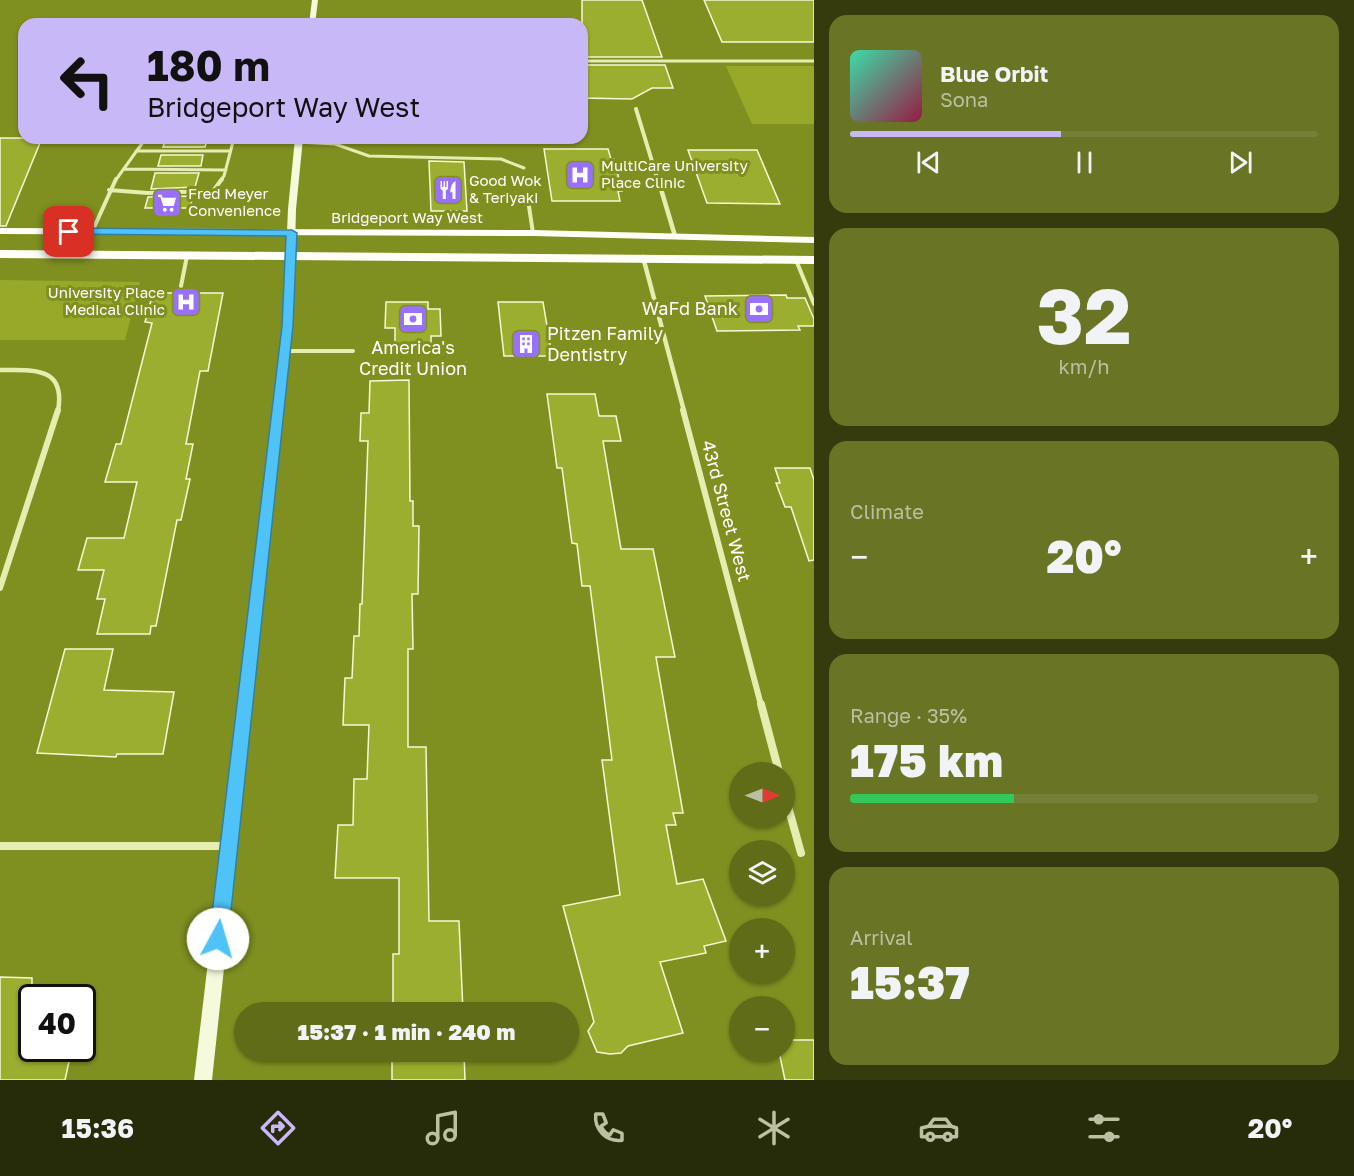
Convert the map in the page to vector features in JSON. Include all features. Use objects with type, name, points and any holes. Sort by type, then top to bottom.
[{"type":"main road","name":"Bridgeport Way West","points":[[0,231],[533,233],[814,240]]},
{"type":"main road","points":[[0,254],[814,260]]},
{"type":"street","points":[[313,18],[315,0]]},
{"type":"street","points":[[636,109],[675,236]]},
{"type":"street","points":[[203,1080],[285,351],[293,184],[298,144]]},
{"type":"street","name":"43rd Street West","points":[[643,257],[776,762]]},
{"type":"street","points":[[0,370],[37,371],[56,380],[61,397],[57,418],[0,588]]},
{"type":"street","points":[[794,828],[801,853]]},
{"type":"street","points":[[0,846],[228,846]]},
{"type":"lane","points":[[588,61],[814,62]]},
{"type":"lane","points":[[92,232],[109,190],[142,144]]},
{"type":"lane","points":[[109,190],[148,193],[213,191],[224,176],[232,144]]},
{"type":"lane","points":[[339,144],[369,156],[501,159],[524,168]]},
{"type":"lane","points":[[136,152],[230,152]]},
{"type":"lane","points":[[123,169],[226,170]]},
{"type":"lane","points":[[527,193],[533,233]]},
{"type":"lane","points":[[181,286],[187,256]]},
{"type":"lane","points":[[796,260],[814,304]]},
{"type":"lane","points":[[285,351],[353,351]]},
{"type":"green space","points":[[726,66],[814,66],[814,124],[752,124]]},
{"type":"green space","points":[[0,280],[140,282],[125,340],[0,340]]},
{"type":"building","points":[[582,0],[642,0],[662,57],[588,57],[588,18],[582,18]]},
{"type":"building","points":[[704,0],[814,0],[814,42],[722,42]]},
{"type":"building","points":[[588,65],[665,65],[673,88],[652,88],[632,99],[588,98]]},
{"type":"building","points":[[0,138],[18,138],[18,144],[40,144],[6,226],[0,226]]},
{"type":"building","points":[[164,144],[206,144],[205,147],[163,147]]},
{"type":"building","name":"MultiCare University Place Clinic","points":[[544,149],[608,149],[611,159],[614,159],[622,191],[618,191],[620,201],[552,201]]},
{"type":"building","points":[[688,150],[757,150],[780,204],[707,203]]},
{"type":"building","points":[[161,155],[203,155],[201,166],[158,166]]},
{"type":"building","points":[[429,161],[464,162],[467,211],[431,211]]},
{"type":"building","points":[[155,173],[199,173],[195,187],[151,189]]},
{"type":"building","name":"Fred Meyer Convenience","points":[[193,196],[190,208],[145,208],[148,197]]},
{"type":"building","points":[[153,293],[223,293],[208,371],[200,371],[186,444],[193,444],[186,479],[190,479],[181,520],[177,520],[156,626],[151,626],[150,634],[97,634],[105,599],[97,599],[104,570],[78,570],[87,538],[124,538],[137,482],[105,482],[116,444],[121,444],[152,323],[145,322]]},
{"type":"building","name":"WaFd Bank","points":[[786,295],[787,298],[805,298],[814,319],[814,326],[798,326],[800,330],[717,331],[705,296]]},
{"type":"building","name":"America's Credit Union","points":[[386,302],[428,302],[428,309],[440,309],[441,336],[431,336],[431,347],[395,347],[395,328],[385,328]]},
{"type":"building","points":[[498,302],[543,302],[552,356],[504,356]]},
{"type":"building","points":[[409,380],[410,501],[413,501],[413,526],[419,526],[418,594],[412,594],[413,649],[408,649],[408,747],[426,747],[429,921],[459,921],[463,1002],[393,1002],[393,954],[399,954],[399,878],[335,878],[338,825],[353,825],[354,779],[367,779],[369,725],[343,725],[345,678],[352,678],[354,636],[359,636],[360,604],[362,604],[368,441],[360,441],[361,413],[369,413],[370,381]]},
{"type":"building","points":[[547,394],[595,394],[599,416],[616,416],[621,441],[603,441],[621,549],[653,549],[675,657],[656,657],[683,813],[673,813],[676,825],[666,825],[677,884],[703,879],[726,941],[704,946],[706,953],[660,962],[683,1033],[628,1046],[621,1053],[597,1052],[588,1031],[594,1022],[563,906],[620,895],[602,760],[612,760],[590,586],[582,586],[577,544],[572,543],[562,468],[557,468]]},
{"type":"building","points":[[775,468],[810,468],[814,480],[814,560],[809,561],[791,507],[785,507],[776,483],[780,483]]},
{"type":"building","points":[[65,649],[113,649],[104,690],[174,692],[163,754],[117,754],[116,757],[37,753]]},
{"type":"building","points":[[0,977],[32,978],[32,984],[18,984],[18,1062],[69,1062],[65,1080],[0,1080]]},
{"type":"building","points":[[795,1040],[814,1040],[814,1080],[785,1080],[781,1062],[795,1062]]},
{"type":"building","points":[[392,1062],[464,1062],[465,1080],[392,1080]]},
{"type":"place","name":"MultiCare University Place Clinic","points":[[580,175]]},
{"type":"place","name":"Good Wok & Teriyaki","points":[[448,190]]},
{"type":"place","name":"Fred Meyer Convenience","points":[[167,203]]},
{"type":"place","name":"University Place Medical Clinic","points":[[186,302]]},
{"type":"place","name":"WaFd Bank","points":[[759,309]]},
{"type":"place","name":"America's Credit Union","points":[[413,319]]},
{"type":"place","name":"Pitzen Family Dentistry","points":[[526,344]]},
{"type":"route","points":[[69,232],[292,233],[288,326],[218,939]]}]
